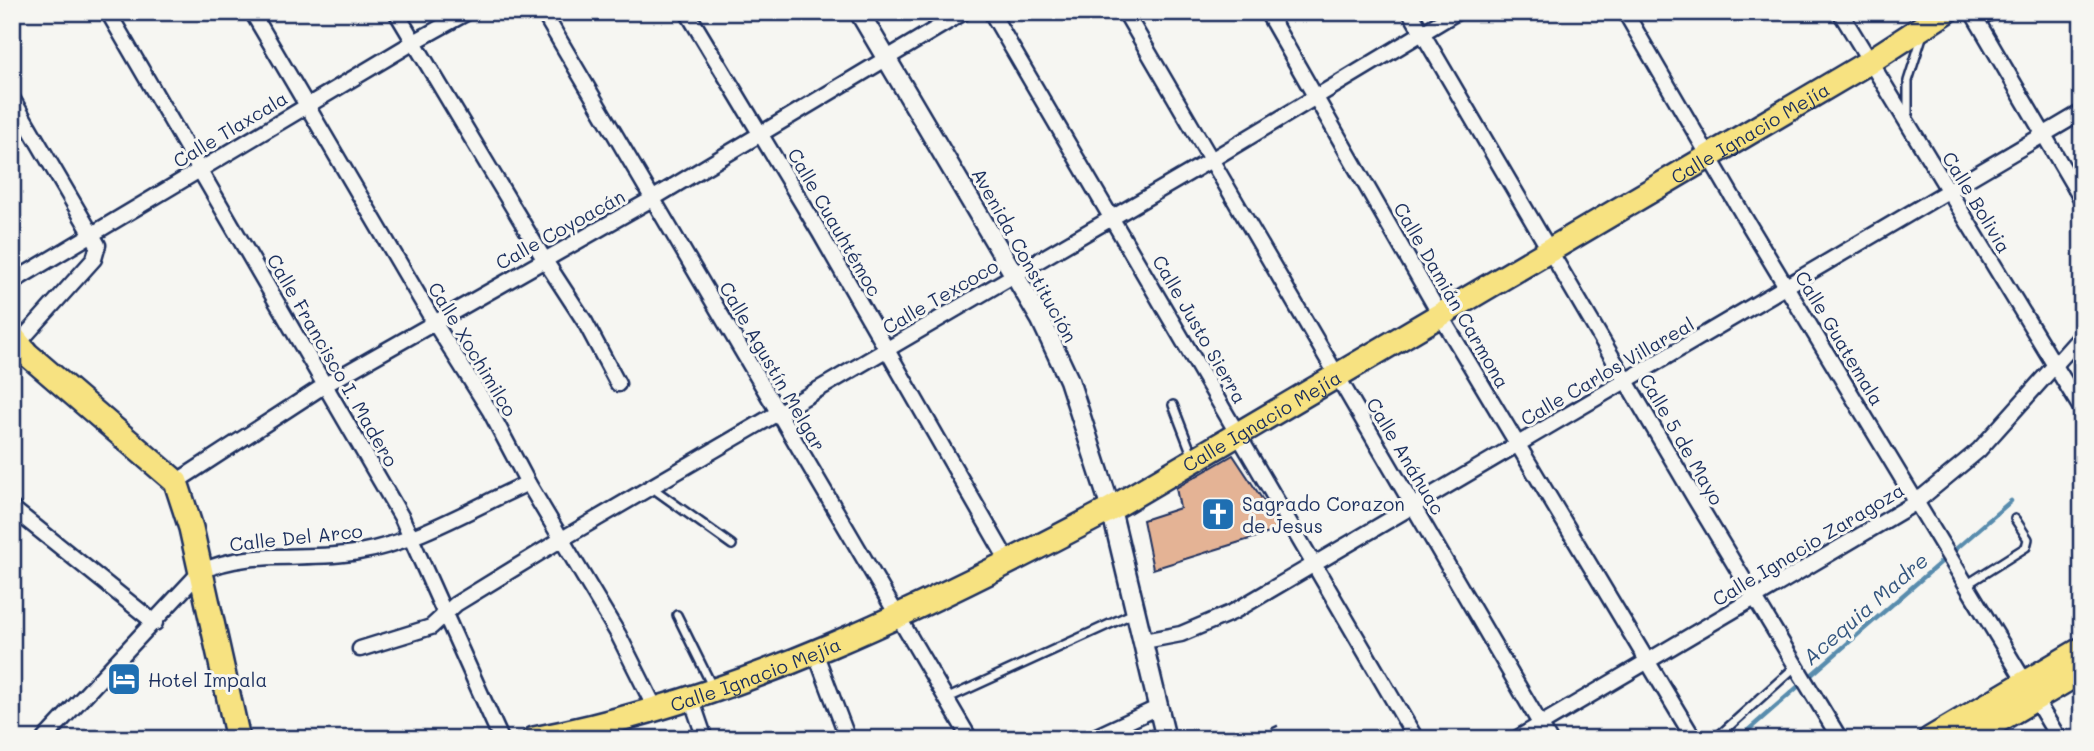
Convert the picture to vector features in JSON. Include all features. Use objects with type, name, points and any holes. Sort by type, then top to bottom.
[{"type":"main road","name":"Calle Ignacio Mejía","points":[[534,739],[584,729],[714,690],[898,617],[1009,563],[1111,509],[1335,374],[1869,62],[1937,18]]},
{"type":"main road","points":[[14,343],[176,482],[184,501],[238,739]]},
{"type":"main road","points":[[1967,739],[2082,649]]},
{"type":"main road","points":[[1930,739],[2030,690],[2082,671]]},
{"type":"street","name":"Calle Francisco I. Madero","points":[[108,12],[402,517],[501,739]]},
{"type":"street","name":"Calle Xochimilco","points":[[252,12],[434,322],[490,411],[528,483],[647,687],[655,708]]},
{"type":"street","points":[[396,12],[544,260],[585,322],[618,384]]},
{"type":"street","name":"Calle Tlaxcala","points":[[12,282],[468,12]]},
{"type":"street","name":"Calle Agustín Melgar","points":[[543,12],[970,739]]},
{"type":"street","name":"Calle Cuauhtémoc","points":[[687,12],[761,133],[1009,563]]},
{"type":"street","name":"Avenida Constitución","points":[[859,12],[1041,320],[1069,380],[1111,509],[1166,739]]},
{"type":"street","name":"Calle Coyoacán","points":[[176,482],[325,385],[652,199],[964,12]]},
{"type":"street","name":"Calle Justo Sierra","points":[[991,12],[1416,739]]},
{"type":"street","name":"Calle Anáhuac","points":[[1125,12],[1549,739]]},
{"type":"street","name":"Calle Damián Carmona","points":[[1267,12],[1517,446],[1694,739]]},
{"type":"street","name":"Calle 5 de Mayo","points":[[1410,12],[1754,599],[1840,739]]},
{"type":"street","name":"Calle Texcoco","points":[[360,649],[432,627],[456,604],[562,539],[1113,218],[1457,12]]},
{"type":"street","name":"Calle Guatemala","points":[[1625,12],[1915,503],[2059,739]]},
{"type":"street","name":"Calle Bolivia","points":[[1840,12],[2082,410]]},
{"type":"street","points":[[1992,12],[1974,15],[2082,200]]},
{"type":"street","points":[[12,98],[98,246],[94,259],[14,343]]},
{"type":"street","name":"Calle Carlos Villareal","points":[[1144,641],[1207,625],[1314,565],[2082,113]]},
{"type":"street","name":"Calle Ignacio Zaragoza","points":[[1516,739],[1915,503],[1979,450],[2082,335]]},
{"type":"street","name":"Calle Del Arco","points":[[44,739],[200,572],[235,560],[363,552],[409,537],[528,483]]},
{"type":"street","points":[[12,508],[155,622]]},
{"type":"street","points":[[815,652],[848,739]]},
{"type":"street","points":[[691,698],[705,739]]},
{"type":"street","points":[[1090,739],[1159,707]]},
{"type":"lane","points":[[1909,125],[1908,81],[1915,51],[1937,18]]},
{"type":"lane","points":[[1173,405],[1193,459]]},
{"type":"lane","points":[[651,486],[732,545]]},
{"type":"lane","points":[[1965,586],[2026,547],[2028,540],[2015,519]]},
{"type":"lane","points":[[946,699],[1136,611]]},
{"type":"lane","points":[[677,615],[714,690]]},
{"type":"lane","points":[[1715,739],[1797,669]]},
{"type":"path","points":[[1250,739],[1279,725]]},
{"type":"building","name":"Sagrado Corazon de Jesus","points":[[1233,455],[1282,529],[1153,569],[1143,520],[1180,508],[1176,488]]},
{"type":"waterway","name":"Acequia Madre","points":[[1738,739],[2011,501]]},
{"type":"place","name":"Sagrado Corazon de Jesus","points":[[1218,514]]},
{"type":"place","name":"Hotel Impala","points":[[124,679]]}]
